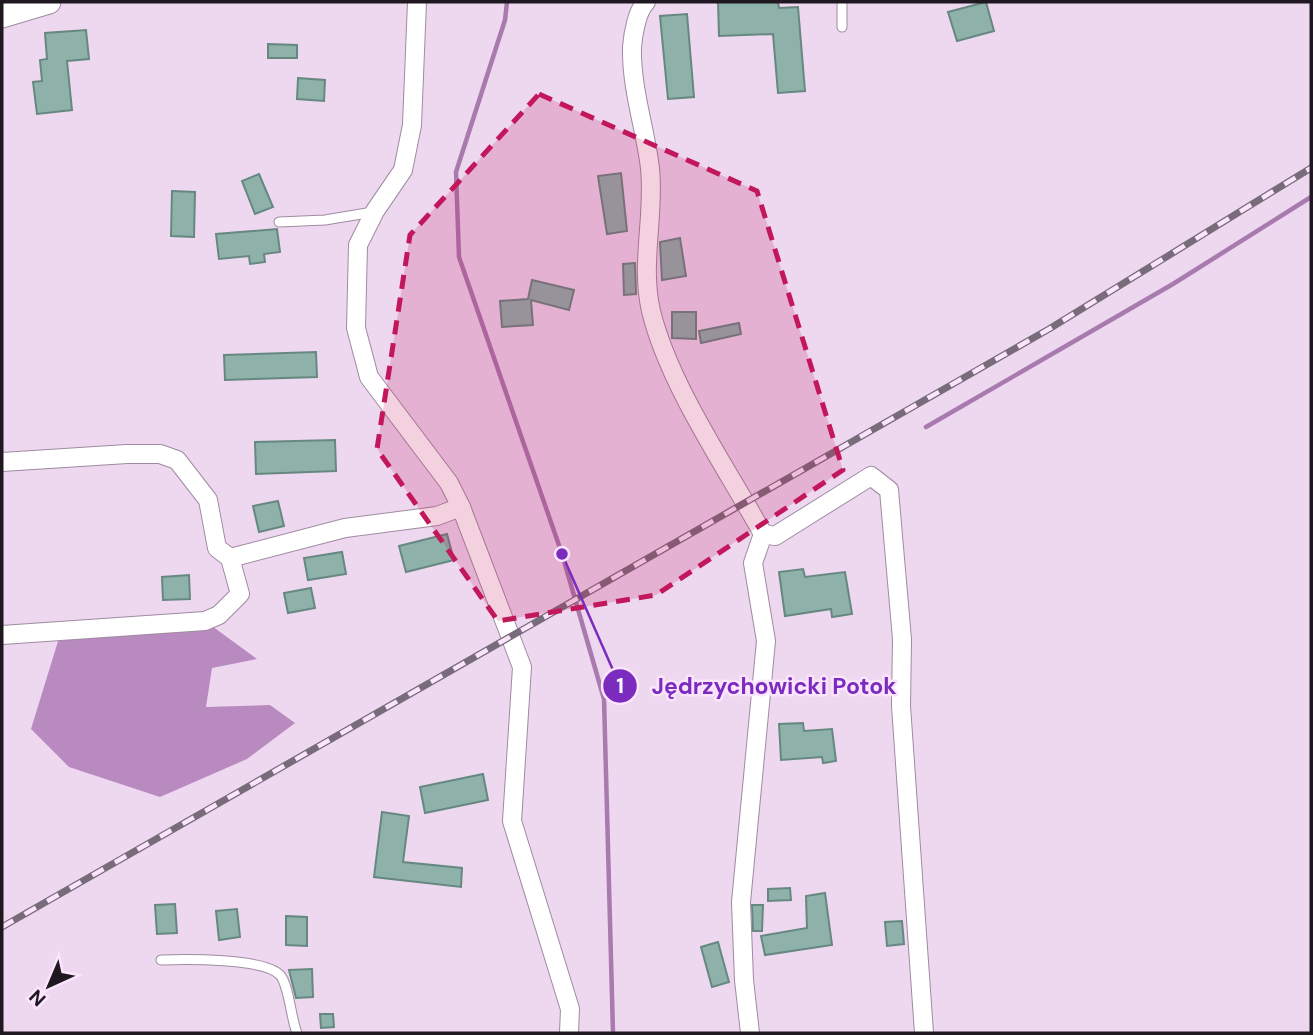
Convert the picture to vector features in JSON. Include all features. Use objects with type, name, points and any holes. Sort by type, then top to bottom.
[{"type":"street","points":[[2,16],[49,2]]},
{"type":"street","points":[[417,2],[412,125],[403,170],[375,211],[358,245],[356,328],[369,377],[449,483],[461,507],[522,667],[512,821],[570,1009],[569,1033]]},
{"type":"street","points":[[646,2],[641,7],[632,44],[634,85],[650,169],[647,258],[651,310],[676,377],[763,534],[754,563],[766,641],[741,902],[744,980],[750,1033]]},
{"type":"street","points":[[2,462],[127,454],[160,454],[177,460],[208,500],[217,548],[230,558],[240,594],[219,615],[205,621],[2,635]]},
{"type":"street","points":[[763,534],[775,536],[871,476],[889,490],[902,639],[901,706],[924,1033]]},
{"type":"street","points":[[230,558],[345,527],[437,516],[461,507]]},
{"type":"lane","points":[[842,2],[842,27]]},
{"type":"lane","points":[[279,222],[325,220],[375,211]]},
{"type":"lane","points":[[161,960],[216,958],[272,970],[281,975],[285,984],[297,1033]]},
{"type":"highlighted area","points":[[539,94],[757,191],[843,470],[656,595],[498,621],[377,449],[410,235]]},
{"type":"shaded area","points":[[205,621],[257,659],[212,668],[206,707],[270,705],[295,723],[247,759],[160,797],[69,767],[31,729],[59,638]]},
{"type":"building","points":[[718,2],[778,2],[779,8],[798,7],[805,91],[778,93],[773,34],[719,36]]},
{"type":"building","points":[[986,2],[994,31],[957,41],[948,12]]},
{"type":"building","points":[[687,14],[694,97],[668,99],[660,16]]},
{"type":"building","points":[[86,30],[89,59],[67,61],[72,110],[37,114],[33,82],[42,81],[40,60],[47,59],[45,33]]},
{"type":"building","points":[[268,44],[297,45],[297,58],[268,58]]},
{"type":"building","points":[[298,78],[325,80],[324,101],[297,99]]},
{"type":"building","points":[[621,173],[627,231],[607,234],[598,176]]},
{"type":"building","points":[[259,174],[273,207],[255,214],[242,181]]},
{"type":"building","points":[[172,191],[195,192],[194,237],[171,236]]},
{"type":"building","points":[[277,229],[280,252],[264,254],[265,262],[250,264],[249,256],[219,259],[216,234]]},
{"type":"building","points":[[680,238],[686,276],[662,280],[660,242]]},
{"type":"building","points":[[635,263],[636,294],[624,295],[623,264]]},
{"type":"building","points":[[532,280],[574,290],[569,310],[531,300],[533,325],[502,327],[500,301],[528,299]]},
{"type":"building","points":[[672,312],[696,312],[696,339],[672,338]]},
{"type":"building","points":[[739,323],[741,334],[701,343],[699,331]]},
{"type":"building","points":[[316,352],[317,377],[225,380],[224,355]]},
{"type":"building","points":[[335,440],[336,471],[256,474],[255,442]]},
{"type":"building","points":[[278,501],[284,526],[259,532],[253,506]]},
{"type":"building","points":[[447,534],[454,560],[406,572],[399,546]]},
{"type":"building","points":[[342,552],[346,574],[308,580],[304,558]]},
{"type":"building","points":[[803,569],[805,577],[845,572],[852,614],[832,617],[831,609],[785,616],[779,572]]},
{"type":"building","points":[[189,575],[190,599],[163,600],[162,577]]},
{"type":"building","points":[[311,588],[315,608],[288,613],[284,593]]},
{"type":"building","points":[[803,723],[804,731],[832,729],[836,761],[823,763],[822,757],[781,760],[779,724]]},
{"type":"building","points":[[483,774],[488,800],[425,813],[420,787]]},
{"type":"building","points":[[382,812],[409,816],[403,862],[462,868],[461,887],[374,877]]},
{"type":"building","points":[[790,888],[791,900],[768,901],[768,889]]},
{"type":"building","points":[[825,893],[832,945],[765,955],[761,936],[807,928],[806,896]]},
{"type":"building","points":[[175,904],[177,933],[157,934],[155,905]]},
{"type":"building","points":[[752,905],[763,905],[762,931],[753,931]]},
{"type":"building","points":[[237,909],[240,937],[219,940],[216,911]]},
{"type":"building","points":[[286,916],[307,917],[307,946],[286,945]]},
{"type":"building","points":[[902,921],[904,944],[887,946],[885,922]]},
{"type":"building","points":[[718,942],[729,982],[712,987],[701,947]]},
{"type":"building","points":[[312,969],[313,997],[296,998],[289,970]]},
{"type":"building","points":[[320,1014],[333,1014],[334,1027],[321,1028]]},
{"type":"waterway","points":[[507,2],[505,20],[456,172],[459,257],[562,554],[604,699],[613,1033]]},
{"type":"waterway","points":[[926,427],[1173,284],[1311,197]]},
{"type":"railway","points":[[2,927],[1049,329],[1311,168]]},
{"type":"place","name":"Jędrzychowicki Potok","points":[[562,554]]}]
